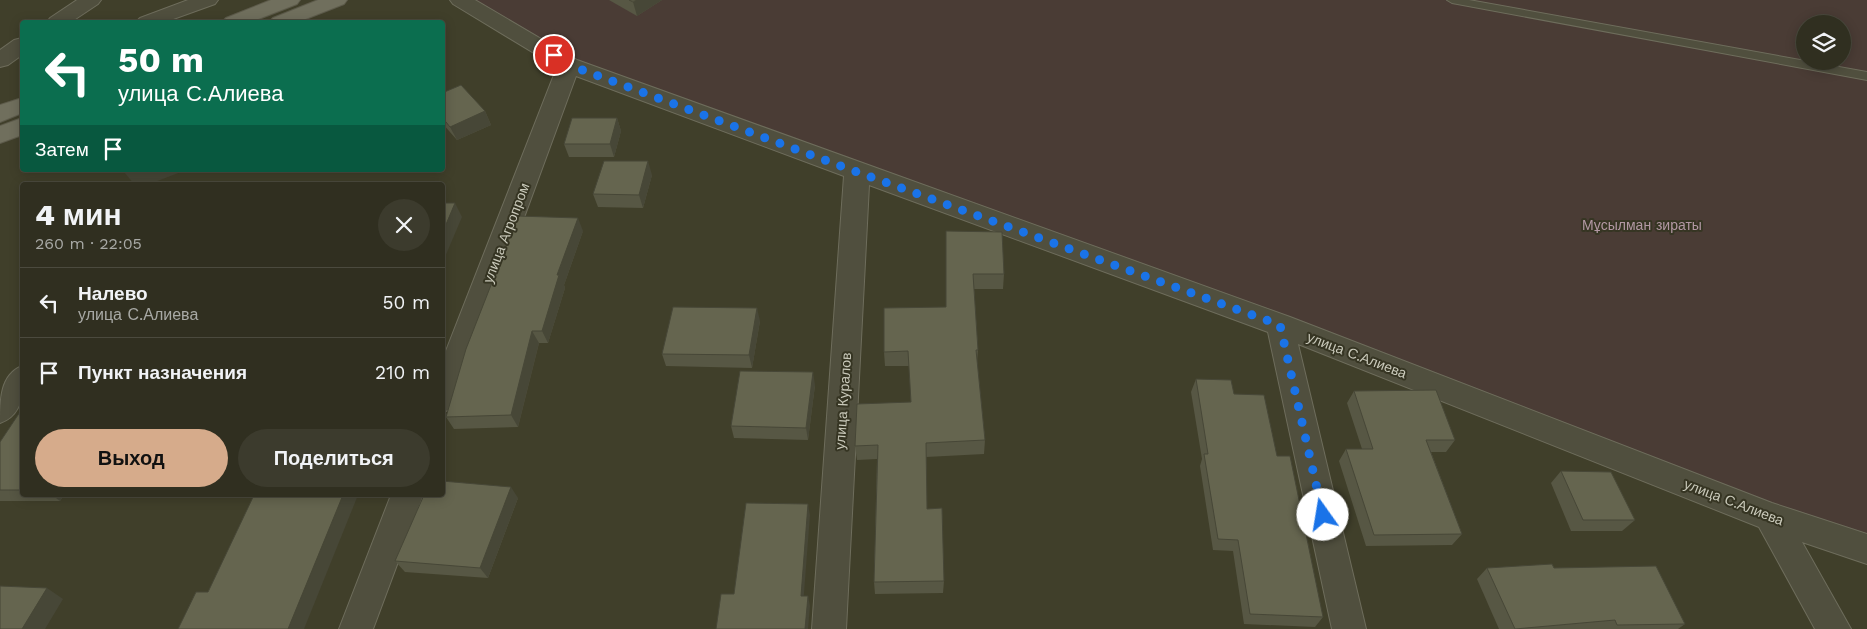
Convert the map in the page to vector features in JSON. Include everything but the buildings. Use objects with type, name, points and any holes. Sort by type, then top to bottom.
[{"type":"main road","points":[[238,20],[290,0]]},
{"type":"main road","points":[[285,20],[336,0]]},
{"type":"main road","points":[[0,114],[20,106]]},
{"type":"main road","points":[[0,135],[20,127]]},
{"type":"street","points":[[60,20],[91,0]]},
{"type":"street","name":"улица С.Алиева","points":[[460,0],[569,65],[857,172],[1280,325],[1770,517],[1867,549]]},
{"type":"street","points":[[152,20],[198,2]]},
{"type":"street","points":[[0,60],[20,46]]},
{"type":"street","name":"улица Агропром","points":[[445,392],[569,65]]},
{"type":"street","points":[[0,77],[20,70]]},
{"type":"street","name":"улица Куралов","points":[[829,629],[857,172]]},
{"type":"street","points":[[1280,325],[1350,629]]},
{"type":"street","points":[[0,410],[20,381]]},
{"type":"street","points":[[356,629],[406,497]]},
{"type":"street","points":[[1770,517],[1834,629]]},
{"type":"lane","points":[[1452,0],[1867,76]]},
{"type":"green space","name":"Мұсылман зираты","points":[[450,0],[1867,0],[1867,549],[569,65]]},
{"type":"route","points":[[554,55],[569,65],[857,172],[1280,325],[1323,515]]}]
